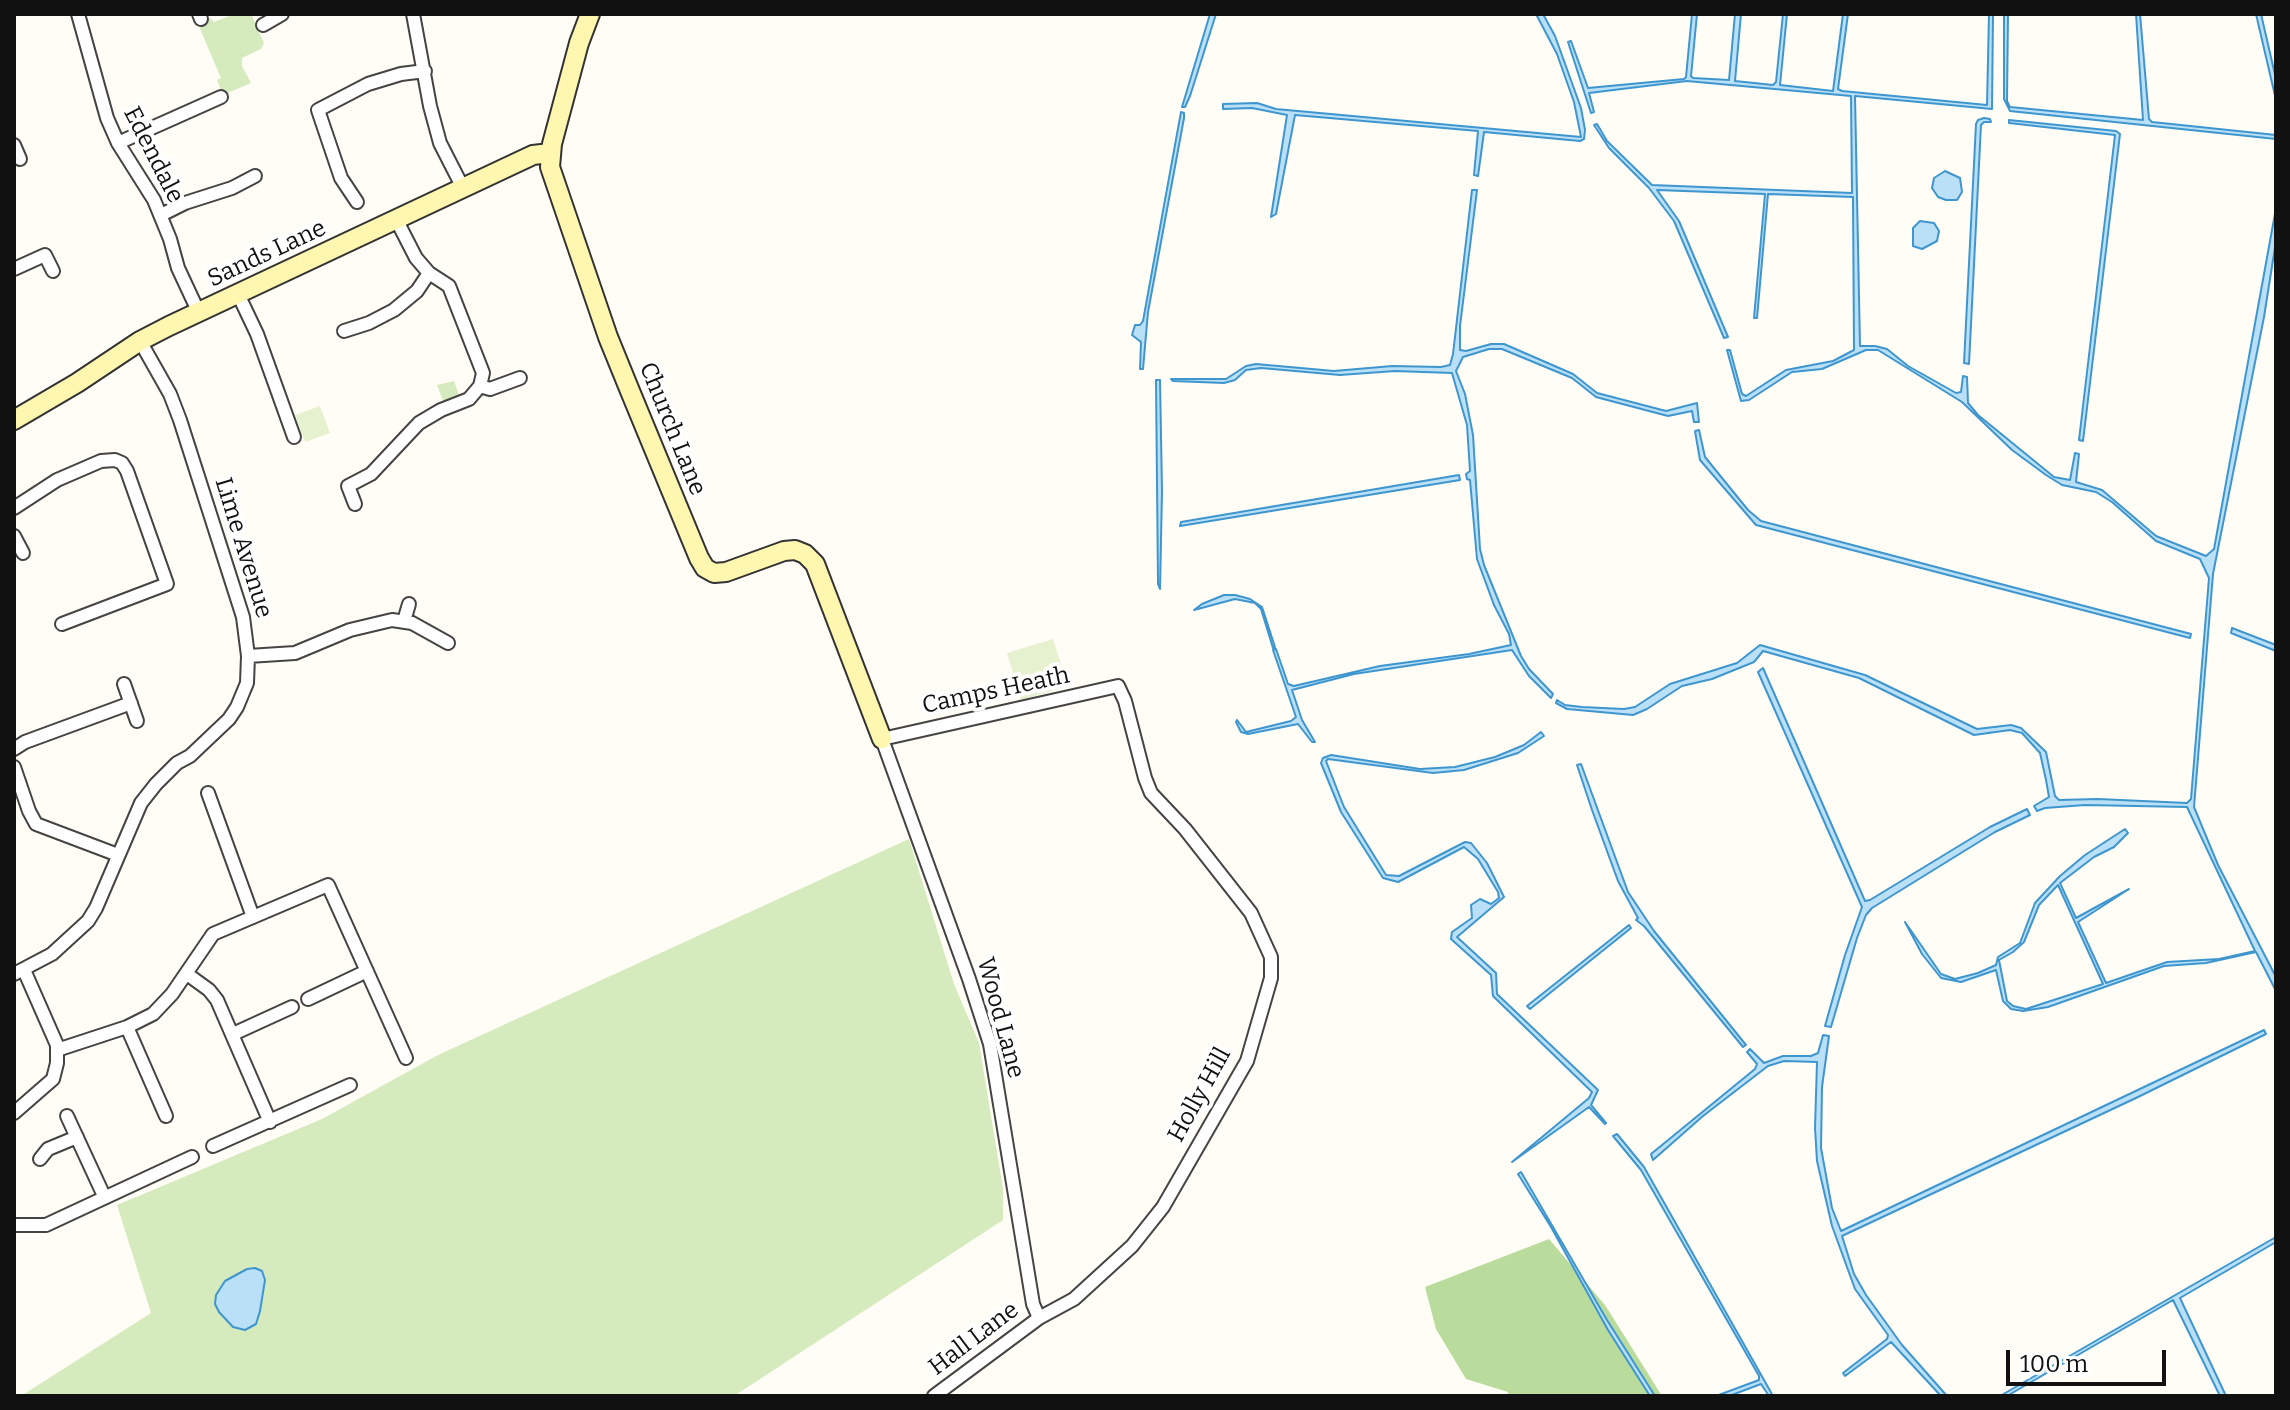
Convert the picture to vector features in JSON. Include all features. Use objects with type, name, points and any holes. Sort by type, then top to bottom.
[{"type":"street","name":"Edendale","points":[[78,14],[107,118],[118,143],[161,215],[178,268],[199,313]]},
{"type":"street","points":[[263,25],[282,14]]},
{"type":"street","points":[[413,14],[440,143],[463,188]]},
{"type":"street","name":"Church Lane","points":[[590,14],[579,43],[550,153],[554,183],[608,337],[705,568],[714,573],[726,572],[784,551],[795,550],[805,554],[815,564],[882,739]]},
{"type":"street","points":[[305,116],[368,84],[401,74],[425,71]]},
{"type":"street","points":[[118,143],[221,97]]},
{"type":"street","points":[[318,110],[341,178],[357,202]]},
{"type":"street","points":[[14,145],[20,159]]},
{"type":"street","name":"Sands Lane","points":[[14,420],[140,341],[533,155],[550,153]]},
{"type":"street","points":[[161,215],[255,176]]},
{"type":"street","points":[[355,504],[348,486],[371,474],[419,423],[469,399],[480,386],[483,373],[449,286],[429,273],[406,242],[396,219]]},
{"type":"street","points":[[14,269],[45,255],[53,271]]},
{"type":"street","points":[[344,331],[382,318],[394,310],[417,291],[429,273]]},
{"type":"street","points":[[238,294],[257,334],[294,437]]},
{"type":"street","name":"Lime Avenue","points":[[19,972],[66,943],[88,921],[141,803],[156,784],[219,731],[237,707],[247,683],[248,656],[243,617],[180,420],[170,394],[140,341]]},
{"type":"street","points":[[480,386],[490,389],[520,378]]},
{"type":"street","points":[[274,423],[287,418]]},
{"type":"street","points":[[14,508],[57,480],[101,461],[122,463],[167,584]]},
{"type":"street","points":[[14,536],[23,553]]},
{"type":"street","points":[[70,606],[69,622],[181,579]]},
{"type":"street","points":[[404,621],[409,604]]},
{"type":"street","points":[[248,656],[295,653],[379,622],[404,621],[448,643]]},
{"type":"street","points":[[124,684],[137,721]]},
{"type":"street","name":"Camps Heath","points":[[882,739],[1118,686]]},
{"type":"street","name":"Holly Hill","points":[[1039,1318],[1074,1299],[1132,1246],[1163,1207],[1247,1061],[1271,978],[1271,957],[1251,913],[1185,829],[1151,793],[1118,686]]},
{"type":"street","points":[[14,749],[25,742],[131,703]]},
{"type":"street","name":"Wood Lane","points":[[882,739],[990,1044],[1033,1304],[1039,1318]]},
{"type":"street","points":[[14,767],[36,824],[118,855]]},
{"type":"street","points":[[208,793],[225,856],[253,917]]},
{"type":"street","points":[[57,1050],[127,1027],[153,1014],[172,994],[213,934],[328,885],[406,1058]]},
{"type":"street","points":[[308,999],[367,971]]},
{"type":"street","points":[[14,1113],[53,1079],[57,1063],[57,1050],[19,972]]},
{"type":"street","points":[[187,974],[217,1000],[270,1122]]},
{"type":"street","points":[[233,1034],[292,1007]]},
{"type":"street","points":[[127,1027],[159,1086],[166,1116]]},
{"type":"street","points":[[213,1146],[350,1085]]},
{"type":"street","points":[[67,1116],[104,1196]]},
{"type":"street","points":[[40,1159],[48,1149],[77,1137]]},
{"type":"street","points":[[14,1225],[46,1225],[192,1157]]},
{"type":"street","name":"Hall Lane","points":[[934,1396],[1039,1318]]},
{"type":"green space","points":[[234,14],[251,14],[264,43],[261,49],[242,58],[242,66],[251,83],[223,95],[217,80],[221,78],[198,24],[210,18],[214,22]]},
{"type":"green space","points":[[454,381],[459,395],[443,401],[437,385]]},
{"type":"green space","points":[[320,406],[330,433],[305,442],[295,415]]},
{"type":"green space","points":[[1053,639],[1068,686],[1021,700],[1007,653]]},
{"type":"green space","points":[[909,839],[954,984],[979,1043],[1003,1189],[1003,1220],[734,1396],[21,1396],[151,1313],[117,1205],[322,1119],[438,1055]]},
{"type":"green space","points":[[1549,1239],[1605,1305],[1662,1396],[1508,1396],[1508,1392],[1466,1379],[1436,1329],[1425,1287]]},
{"type":"water","points":[[1210,14],[1216,14],[1190,96],[1185,107],[1182,107]]},
{"type":"water","points":[[1536,14],[1543,14],[1555,36],[1581,108],[1584,139],[1484,132],[1478,176],[1474,175],[1478,131],[1295,115],[1276,214],[1271,217],[1287,115],[1252,108],[1223,109],[1223,104],[1257,103],[1276,109],[1581,137],[1574,102],[1557,54]]},
{"type":"water","points":[[1692,14],[1697,14],[1691,76],[1729,80],[1735,14],[1741,14],[1735,81],[1773,85],[1776,82],[1783,14],[1787,14],[1780,85],[1833,91],[1843,14],[1848,14],[1838,89],[1987,105],[1989,14],[1993,14],[1992,109],[1855,96],[1860,346],[1887,349],[1908,366],[1956,393],[1961,392],[1963,376],[1967,377],[1968,403],[1978,415],[2054,477],[2070,480],[2075,453],[2079,454],[2076,482],[2102,490],[2156,536],[2206,556],[2214,549],[2276,208],[2276,241],[2264,317],[2213,574],[2194,807],[2218,865],[2276,977],[2276,991],[2256,952],[2206,963],[2164,966],[2048,1007],[2023,1011],[2011,1009],[2003,1001],[1996,970],[1961,982],[1941,978],[1922,954],[1905,922],[1941,974],[1955,979],[1978,973],[1996,965],[1998,957],[2020,943],[2035,903],[2060,876],[2125,829],[2128,833],[2114,847],[2094,857],[2060,883],[2076,918],[2129,889],[2078,922],[2106,983],[2167,962],[2219,959],[2255,951],[2187,807],[2085,805],[2037,811],[2034,806],[2049,797],[2046,780],[2040,753],[2022,733],[2010,730],[1974,735],[1859,678],[1763,651],[1754,662],[1712,679],[1682,686],[1633,715],[1567,709],[1556,703],[1557,700],[1565,705],[1582,707],[1635,707],[1670,684],[1737,663],[1760,645],[1865,675],[1977,729],[2011,725],[2021,728],[2046,752],[2055,796],[2059,800],[2187,803],[2191,799],[2209,578],[2200,559],[2156,541],[2096,492],[2062,485],[2046,475],[2012,450],[1962,402],[1878,350],[1866,350],[1822,369],[1792,372],[1749,400],[1741,401],[1727,350],[1730,350],[1742,394],[1746,396],[1786,370],[1833,361],[1854,350],[1853,197],[1768,194],[1757,318],[1754,318],[1765,194],[1657,190],[1679,221],[1728,337],[1724,338],[1674,221],[1649,188],[1609,148],[1594,125],[1597,124],[1607,141],[1652,185],[1852,193],[1851,96],[1687,81],[1589,93],[1594,112],[1591,113],[1568,42],[1571,41],[1588,88],[1686,77]],"holes":[[[2058,885],[2103,984],[2026,1009],[2007,1001],[1999,960],[2024,942],[2039,905]]]},
{"type":"water","points":[[2004,14],[2008,14],[2007,101],[2010,107],[2143,120],[2136,14],[2140,14],[2149,119],[2152,122],[2276,135],[2276,139],[2010,111],[2004,99]]},
{"type":"water","points":[[2256,14],[2261,14],[2276,79],[2276,100]]},
{"type":"water","points":[[1181,112],[1184,118],[1148,312],[1143,369],[1140,369],[1141,342],[1132,335],[1135,325],[1143,321]]},
{"type":"water","points":[[1984,118],[1991,122],[1981,125],[1969,364],[1964,363],[1976,124]]},
{"type":"water","points":[[2009,120],[2116,131],[2120,134],[2083,441],[2079,440],[2115,135],[2009,123]]},
{"type":"water","points":[[1945,171],[1960,178],[1962,192],[1957,200],[1938,197],[1932,188],[1934,178]]},
{"type":"water","points":[[1472,190],[1477,190],[1460,326],[1460,350],[1504,344],[1573,374],[1597,393],[1666,411],[1697,403],[1699,422],[1694,422],[1692,411],[1668,416],[1596,397],[1572,378],[1502,349],[1489,349],[1463,357],[1456,371],[1465,394],[1473,435],[1480,549],[1484,565],[1521,656],[1553,694],[1551,698],[1529,676],[1512,650],[1354,674],[1292,690],[1302,720],[1315,742],[1298,724],[1248,734],[1241,732],[1237,720],[1246,732],[1296,717],[1273,650],[1276,649],[1288,684],[1294,686],[1380,666],[1511,645],[1477,559],[1470,480],[1466,474],[1470,471],[1467,425],[1452,373],[1395,371],[1340,375],[1261,368],[1246,370],[1235,380],[1224,383],[1171,379],[1226,379],[1246,366],[1256,364],[1334,371],[1450,365]]},
{"type":"water","points":[[1920,221],[1934,223],[1939,231],[1937,241],[1922,249],[1913,246],[1913,228]]},
{"type":"water","points":[[1156,380],[1160,380],[1160,589],[1158,584]]},
{"type":"water","points":[[1699,430],[1705,457],[1748,510],[1761,521],[2191,634],[2190,638],[1756,525],[1700,460],[1695,431]]},
{"type":"water","points":[[1459,475],[1460,480],[1180,526],[1181,522]]},
{"type":"water","points":[[1224,595],[1250,599],[1262,607],[1275,647],[1261,609],[1255,603],[1235,599],[1194,610]]},
{"type":"water","points":[[2232,628],[2276,645],[2276,651],[2231,633]]},
{"type":"water","points":[[1763,668],[1865,901],[1990,827],[2027,809],[2030,815],[1995,832],[1872,908],[1857,938],[1831,1027],[1825,1026],[1862,907],[1758,672]]},
{"type":"water","points":[[1541,732],[1544,736],[1518,753],[1464,770],[1433,773],[1326,761],[1344,807],[1386,875],[1399,876],[1465,842],[1471,843],[1487,863],[1504,897],[1457,937],[1496,973],[1497,994],[1598,1090],[1591,1105],[1605,1124],[1589,1107],[1512,1162],[1589,1098],[1592,1092],[1493,996],[1491,975],[1451,939],[1452,932],[1472,918],[1471,905],[1480,899],[1491,904],[1499,898],[1498,892],[1478,859],[1464,847],[1398,882],[1383,878],[1341,812],[1321,763],[1323,758],[1331,755],[1420,769],[1455,767],[1495,757],[1524,745]]},
{"type":"water","points":[[1581,764],[1628,892],[1654,931],[1746,1045],[1743,1047],[1636,920],[1638,918],[1618,881],[1592,810],[1577,765]]},
{"type":"water","points":[[1629,925],[1631,928],[1530,1009],[1527,1006]]},
{"type":"water","points":[[2264,1030],[2266,1034],[2136,1098],[1842,1236],[1854,1274],[1866,1295],[1902,1345],[1947,1396],[1941,1396],[1891,1342],[1845,1376],[1843,1373],[1887,1339],[1888,1335],[1855,1289],[1832,1226],[1817,1161],[1817,1062],[1784,1061],[1768,1066],[1703,1116],[1653,1160],[1651,1154],[1755,1069],[1757,1064],[1747,1052],[1750,1049],[1764,1063],[1783,1056],[1811,1056],[1818,1053],[1823,1035],[1829,1036],[1822,1087],[1821,1148],[1832,1208],[1841,1231]]},
{"type":"water","points":[[1617,1134],[1644,1167],[1773,1396],[1769,1396],[1761,1384],[1729,1396],[1716,1396],[1759,1380],[1759,1376],[1641,1170],[1613,1136]]},
{"type":"water","points":[[1521,1172],[1655,1396],[1650,1396],[1608,1330],[1518,1174]]},
{"type":"water","points":[[2276,1237],[2276,1242],[2180,1298],[2226,1396],[2220,1396],[2173,1300],[2007,1396],[2000,1396]]},
{"type":"water","points":[[255,1268],[262,1271],[265,1280],[256,1324],[245,1330],[233,1327],[219,1312],[215,1304],[216,1295],[225,1281]]}]
